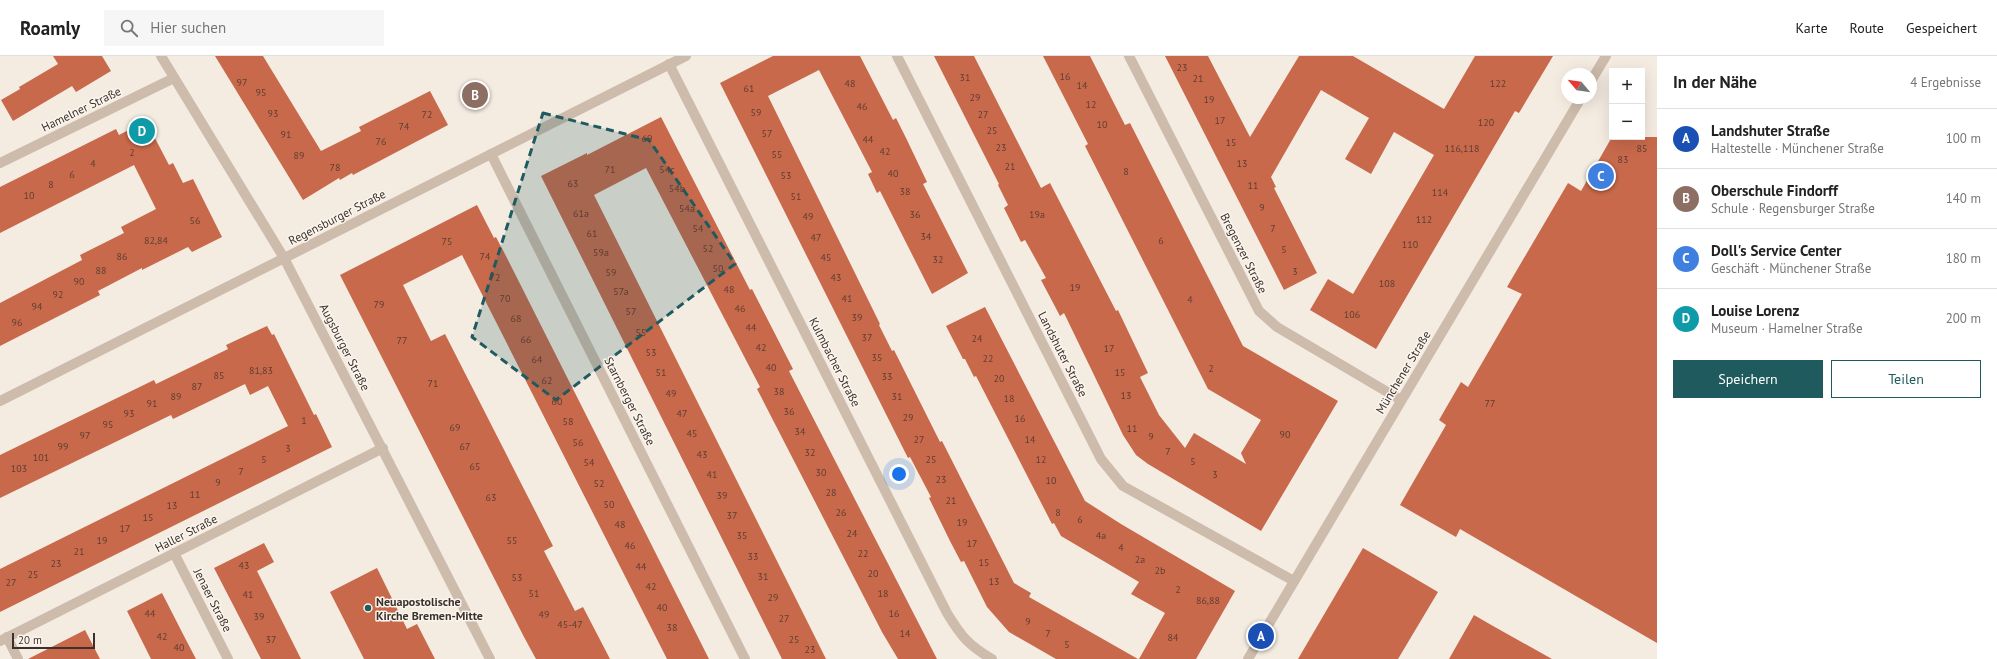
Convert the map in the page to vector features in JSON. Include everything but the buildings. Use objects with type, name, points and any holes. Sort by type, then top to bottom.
[{"type":"street","name":"Augsburger Straße","points":[[161,56],[284,258],[383,448],[490,659]]},
{"type":"street","name":"Regensburger Straße","points":[[0,401],[686,56]]},
{"type":"street","name":"Landshuter Straße","points":[[897,56],[1102,459],[1123,486],[1294,581]]},
{"type":"street","name":"Bregenzer Straße","points":[[1129,56],[1258,312],[1277,327],[1401,400]]},
{"type":"street","points":[[1597,70],[1606,56]]},
{"type":"street","name":"Kulmbacher Straße","points":[[669,64],[947,613],[960,635],[981,653],[992,659]]},
{"type":"street","name":"Hamelner Straße","points":[[0,163],[174,78]]},
{"type":"street","name":"Münchener Straße","points":[[1248,659],[1577,104]]},
{"type":"street","name":"Starnberger Straße","points":[[491,154],[746,659]]},
{"type":"street","name":"Haller Straße","points":[[3,639],[383,448]]},
{"type":"street","name":"Jenaer Straße","points":[[174,553],[228,659]]},
{"type":"street","points":[[3,639],[18,659]]},
{"type":"highlighted area","points":[[543,113],[649,140],[735,264],[556,400],[472,337]]},
{"type":"place","name":"Oberschule Findorff","points":[[475,95]]},
{"type":"place","name":"Louise Lorenz","points":[[142,131]]},
{"type":"place","name":"Doll's Service Center","points":[[1601,176]]},
{"type":"place","name":"Neuapostolische Kirche Bremen-Mitte","points":[[368,608]]},
{"type":"place","name":"Landshuter Straße","points":[[1261,636]]}]
